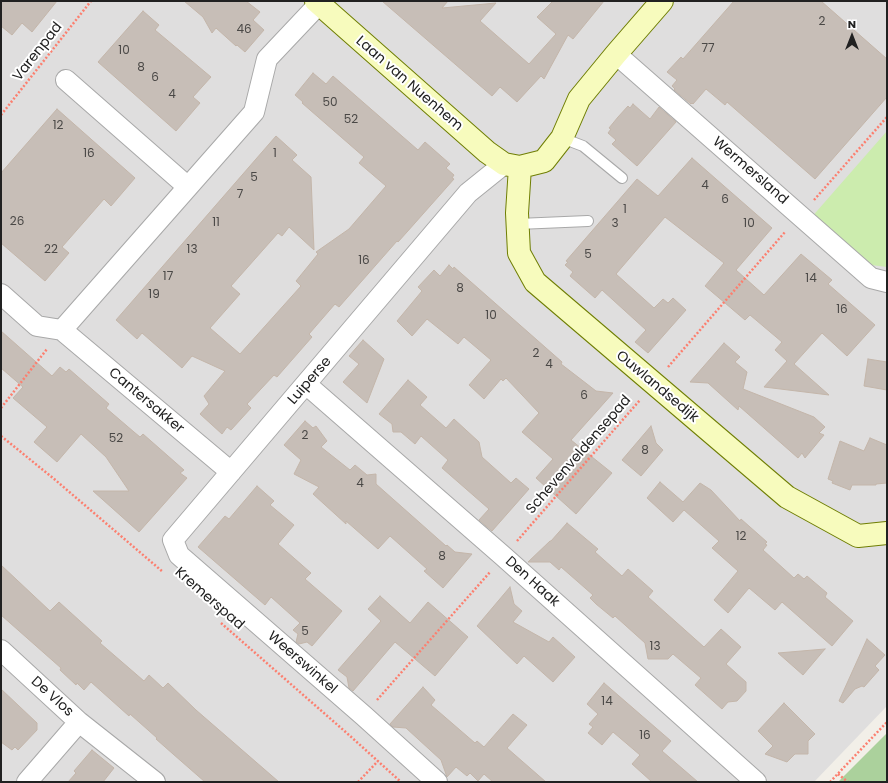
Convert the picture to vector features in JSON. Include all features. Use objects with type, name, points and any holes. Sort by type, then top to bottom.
[{"type":"street","points":[[512,166],[544,161],[562,138],[579,99],[662,1]]},
{"type":"street","points":[[1,294],[37,326],[62,330],[254,112],[267,59],[317,2]]},
{"type":"street","name":"Laan van Nuenhem","points":[[317,2],[487,152],[512,166]]},
{"type":"street","name":"Wermersland","points":[[616,54],[871,278],[887,282]]},
{"type":"street","points":[[66,80],[188,187]]},
{"type":"street","name":"Luiperse","points":[[174,540],[307,385],[468,193],[512,166]]},
{"type":"street","name":"Ouwlandsedijk","points":[[512,166],[518,224],[519,253],[535,282],[787,497],[858,536],[887,533]]},
{"type":"street","name":"Cantersakker","points":[[62,330],[231,472]]},
{"type":"street","name":"Den Haak","points":[[307,385],[504,556],[756,782]]},
{"type":"street","name":"Weerswinkel","points":[[174,540],[178,555],[364,716],[437,782]]},
{"type":"street","name":"De Vlos","points":[[1,650],[79,722],[27,782]]},
{"type":"street","points":[[79,722],[155,782]]},
{"type":"lane","points":[[562,138],[583,146],[622,178]]},
{"type":"lane","points":[[518,224],[588,221]]},
{"type":"path","name":"Varenpad","points":[[1,115],[91,1]]},
{"type":"path","name":"Schevenveldensepad","points":[[364,716],[887,117]]},
{"type":"path","points":[[1,408],[62,330]]},
{"type":"path","name":"Kremerspad","points":[[1,436],[165,573]]},
{"type":"path","name":"Kremerspad","points":[[219,621],[401,782]]},
{"type":"path","points":[[830,782],[887,722]]},
{"type":"path","points":[[358,782],[378,761]]},
{"type":"path","points":[[838,774],[848,782]]},
{"type":"shaded area","points":[[1,1],[887,1],[887,706],[814,782],[1,782]]},
{"type":"green space","points":[[887,131],[887,267],[871,265],[810,219]]},
{"type":"green space","points":[[887,733],[887,782],[838,782]]},
{"type":"building","points":[[1,1],[57,1],[32,32],[22,23],[12,35],[1,26]]},
{"type":"building","points":[[184,1],[246,1],[260,12],[253,20],[264,30],[245,52],[216,28],[212,33],[203,17]]},
{"type":"building","points":[[382,1],[448,1],[442,8],[496,3],[480,21],[529,64],[556,34],[537,17],[553,1],[604,1],[573,39],[568,35],[544,79],[541,76],[517,102],[500,87],[492,96]]},
{"type":"building","points":[[734,1],[821,1],[887,59],[887,97],[815,179],[727,102],[725,105],[706,89],[693,104],[691,104],[674,90],[675,89],[672,86],[677,80],[667,72],[681,57],[683,59]]},
{"type":"building","points":[[143,11],[159,25],[155,30],[211,77],[193,97],[200,103],[176,131],[98,62]]},
{"type":"building","points":[[313,73],[326,84],[333,76],[418,150],[425,142],[450,164],[446,168],[454,175],[452,178],[454,179],[339,307],[335,304],[309,334],[312,337],[277,377],[274,375],[247,404],[251,408],[231,430],[227,427],[222,434],[200,414],[209,404],[204,396],[225,371],[192,356],[182,368],[142,333],[137,339],[116,320],[276,136],[297,155],[292,160],[311,177],[314,250],[289,227],[282,236],[278,233],[231,286],[240,294],[210,328],[240,354],[301,286],[296,281],[318,254],[316,252],[349,229],[386,186],[359,163],[364,157],[302,103],[303,102],[295,95]]},
{"type":"building","points":[[633,104],[650,119],[659,107],[676,122],[637,166],[612,144],[616,140],[608,133],[611,129],[609,128],[618,117],[628,106],[630,108]]},
{"type":"building","points":[[57,109],[135,178],[111,206],[104,199],[62,247],[69,253],[45,281],[1,243],[1,173]]},
{"type":"building","points":[[692,158],[772,228],[736,270],[764,295],[801,254],[832,280],[828,284],[875,325],[847,356],[822,333],[794,364],[829,395],[764,387],[787,361],[775,350],[782,342],[750,315],[745,320],[705,286],[724,263],[665,217],[616,274],[654,308],[663,299],[668,303],[673,298],[686,310],[648,353],[635,342],[646,330],[602,290],[595,298],[570,276],[573,272],[565,265],[568,262],[566,261],[637,179],[658,196]]},
{"type":"building","points":[[449,265],[453,269],[454,267],[562,362],[561,364],[596,391],[613,393],[571,440],[612,473],[576,514],[536,478],[553,459],[522,432],[539,413],[506,378],[503,381],[501,379],[484,399],[469,385],[491,360],[464,337],[458,344],[427,319],[412,336],[397,321],[422,291],[418,287],[434,270],[440,276]]},
{"type":"building","points":[[1,331],[52,376],[60,367],[66,372],[69,369],[109,404],[106,408],[140,437],[143,434],[184,470],[180,473],[187,478],[139,532],[93,491],[129,491],[106,457],[81,434],[57,462],[34,442],[47,427],[13,398],[23,387],[1,368]]},
{"type":"building","points":[[363,340],[384,359],[367,403],[343,382],[359,364],[349,356]]},
{"type":"building","points":[[724,343],[740,357],[735,362],[747,372],[743,389],[814,417],[825,427],[819,433],[824,435],[805,458],[802,453],[798,458],[739,406],[738,410],[708,383],[690,382]]},
{"type":"building","points":[[868,359],[887,362],[887,390],[864,386]]},
{"type":"building","points":[[408,380],[427,397],[420,405],[446,428],[454,419],[479,442],[482,457],[511,483],[516,478],[529,489],[492,531],[479,520],[489,509],[442,468],[448,460],[421,436],[415,444],[401,432],[393,432],[392,424],[379,414]]},
{"type":"building","points":[[305,421],[313,428],[316,426],[327,441],[321,447],[350,470],[355,465],[367,475],[376,474],[376,484],[446,546],[447,545],[455,552],[472,554],[443,588],[424,571],[427,569],[390,536],[378,549],[346,521],[346,524],[313,494],[319,487],[294,474],[301,460],[284,445]]},
{"type":"building","points":[[651,426],[656,443],[663,450],[641,476],[622,460]]},
{"type":"building","points":[[870,438],[887,445],[887,483],[876,485],[852,485],[850,490],[832,483],[833,481],[828,479],[840,441],[864,451]]},
{"type":"building","points":[[660,482],[683,502],[700,483],[711,490],[740,521],[741,519],[767,542],[765,544],[767,545],[763,550],[794,578],[798,574],[804,579],[807,576],[827,593],[825,597],[853,621],[832,646],[782,602],[775,610],[749,588],[728,613],[714,600],[738,571],[712,548],[719,541],[684,510],[673,522],[647,498]]},
{"type":"building","points":[[257,486],[274,501],[270,505],[294,525],[278,544],[311,573],[305,579],[342,611],[312,646],[307,642],[299,644],[296,642],[298,634],[293,630],[300,623],[271,597],[265,605],[198,547],[225,516],[229,519]]},
{"type":"building","points":[[567,523],[598,549],[595,552],[622,576],[628,569],[653,591],[648,597],[704,647],[721,629],[741,647],[726,664],[746,682],[746,691],[737,701],[728,702],[722,709],[695,685],[701,678],[673,654],[668,659],[648,659],[645,643],[615,616],[613,618],[596,604],[590,598],[593,595],[561,567],[559,570],[550,562],[528,562],[551,541]]},
{"type":"building","points":[[1,565],[50,611],[59,602],[102,641],[100,643],[144,681],[149,675],[163,688],[168,683],[196,710],[279,782],[205,782],[130,714],[129,716],[91,682],[84,690],[77,683],[76,685],[60,670],[61,668],[1,615]]},
{"type":"building","points":[[510,587],[514,604],[522,611],[513,622],[549,642],[553,637],[575,657],[553,682],[524,656],[517,664],[477,626]]},
{"type":"building","points":[[380,596],[410,623],[428,602],[468,637],[435,676],[395,642],[353,691],[349,688],[347,677],[338,670],[381,621],[368,609]]},
{"type":"building","points":[[867,639],[885,655],[875,666],[879,670],[864,687],[862,686],[855,689],[843,703],[839,701]]},
{"type":"building","points":[[825,649],[803,675],[778,653]]},
{"type":"building","points":[[604,683],[671,741],[662,751],[698,782],[652,782],[632,764],[640,755],[613,732],[602,745],[588,733],[593,727],[589,724],[598,714],[587,704]]},
{"type":"building","points":[[423,687],[435,700],[431,705],[475,743],[477,741],[484,747],[513,714],[527,725],[507,748],[546,782],[493,782],[484,774],[478,781],[470,773],[467,776],[456,767],[447,777],[441,760],[406,728],[393,727],[390,724]]},
{"type":"building","points":[[1,689],[37,723],[37,730],[18,750],[15,747],[12,750],[1,742]]},
{"type":"building","points":[[784,703],[815,734],[808,741],[808,754],[795,754],[787,762],[765,754],[773,746],[758,731]]},
{"type":"building","points":[[92,750],[114,768],[103,782],[68,782],[76,773],[74,771]]}]
